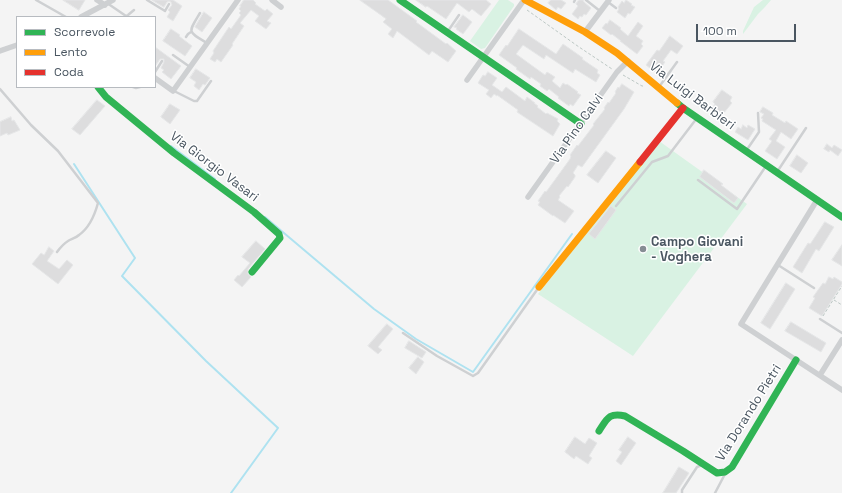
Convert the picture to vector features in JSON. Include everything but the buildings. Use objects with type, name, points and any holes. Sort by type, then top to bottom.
[{"type":"street","points":[[97,0],[106,4]]},
{"type":"street","points":[[83,16],[113,0]]},
{"type":"street","points":[[156,79],[173,91],[238,0]]},
{"type":"street","points":[[272,0],[281,7]]},
{"type":"street","points":[[400,0],[581,124]]},
{"type":"street","points":[[584,32],[608,1]]},
{"type":"street","points":[[467,80],[524,2]]},
{"type":"street","name":"Via Luigi Barbieri","points":[[524,2],[584,32],[617,53],[697,118],[842,217]]},
{"type":"street","points":[[0,51],[16,45]]},
{"type":"street","name":"Via Pino Calvi","points":[[528,197],[617,72],[628,61]]},
{"type":"street","name":"Via Giorgio Vasari","points":[[98,88],[104,99],[254,212],[279,234],[280,238],[252,272]]},
{"type":"street","points":[[539,287],[684,108]]},
{"type":"street","points":[[817,200],[741,324],[842,390]]},
{"type":"street","points":[[820,375],[842,340]]},
{"type":"street","name":"Via Dorando Pietri","points":[[599,431],[609,416],[619,413],[717,473],[726,472],[732,467],[796,360]]},
{"type":"lane","points":[[36,0],[64,16]]},
{"type":"lane","points":[[146,0],[165,12],[169,4]]},
{"type":"lane","points":[[586,0],[600,11]]},
{"type":"lane","points":[[608,1],[616,8]]},
{"type":"lane","points":[[106,4],[126,16],[134,10]]},
{"type":"lane","points":[[188,34],[200,13]]},
{"type":"lane","points":[[448,32],[459,15]]},
{"type":"lane","points":[[182,34],[193,35],[206,44]]},
{"type":"lane","points":[[173,55],[190,66]]},
{"type":"lane","points":[[156,70],[162,61]]},
{"type":"lane","points":[[659,88],[677,62]]},
{"type":"lane","points":[[173,91],[197,101],[212,81]]},
{"type":"lane","points":[[0,89],[31,125],[58,151],[98,203],[95,213],[79,236],[68,240],[57,252]]},
{"type":"lane","points":[[745,151],[759,132],[758,113]]},
{"type":"lane","points":[[616,206],[652,162],[668,156],[697,118]]},
{"type":"lane","points":[[776,172],[806,128]]},
{"type":"lane","points":[[698,180],[737,209],[766,165]]},
{"type":"lane","points":[[777,264],[814,288]]},
{"type":"lane","points":[[403,333],[437,356],[473,376],[482,368],[539,287]]},
{"type":"lane","points":[[821,319],[842,333]]},
{"type":"lane","points":[[682,493],[682,490],[697,467],[704,465]]},
{"type":"lane","points":[[715,493],[726,472]]},
{"type":"path","points":[[524,2],[579,47],[617,72],[642,86],[649,87]]},
{"type":"path","points":[[821,319],[842,286]]},
{"type":"path","points":[[833,300],[842,305]]},
{"type":"green space","points":[[499,0],[508,0],[514,4],[514,6],[485,48],[481,49],[470,41]]},
{"type":"green space","points":[[763,0],[771,0],[743,34],[754,7]]},
{"type":"green space","name":"Campo Giovani - Voghera","points":[[659,141],[747,204],[633,356],[538,294]]},
{"type":"waterway","points":[[171,146],[215,179]]},
{"type":"waterway","points":[[74,164],[135,258],[122,276],[206,361],[278,428],[231,493]]},
{"type":"waterway","points":[[265,217],[374,309],[416,339],[473,372],[572,234]]},
{"type":"traffic: fast","points":[[400,0],[581,124]]},
{"type":"traffic: fast","points":[[99,88],[106,97],[174,153],[254,212],[279,234],[280,238],[252,272]]},
{"type":"traffic: fast","points":[[677,103],[842,217]]},
{"type":"traffic: fast","points":[[599,431],[612,416],[625,416],[717,473],[725,472],[732,467],[796,360]]},
{"type":"traffic: slow","points":[[525,0],[585,32],[617,53],[677,103]]},
{"type":"traffic: slow","points":[[539,287],[640,162]]},
{"type":"traffic: jam","points":[[640,162],[683,108]]},
{"type":"place","name":"Campo Giovani - Voghera","points":[[643,249]]}]
